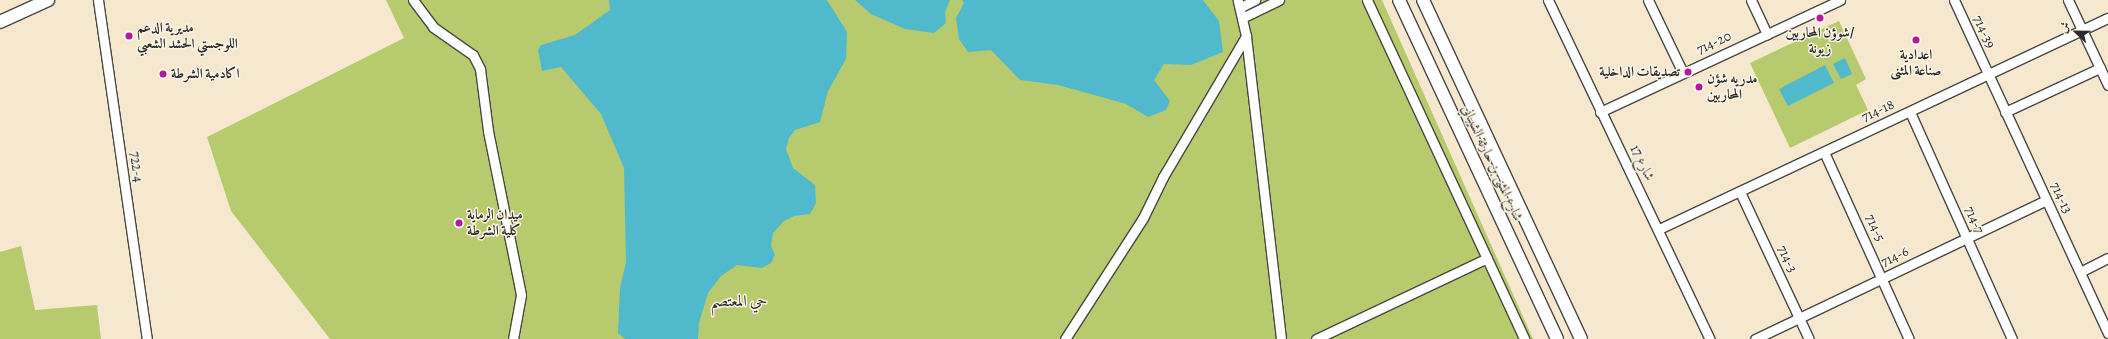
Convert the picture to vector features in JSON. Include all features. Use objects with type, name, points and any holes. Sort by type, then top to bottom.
[{"type":"main road","points":[[0,22],[48,0]]},
{"type":"main road","name":"شارع المثنى بن حارثة الشيباني","points":[[1399,0],[1558,339]]},
{"type":"main road","name":"شارع المثنى بن حارثة الشيباني","points":[[1423,0],[1581,339]]},
{"type":"street","name":"722-4","points":[[98,0],[147,339]]},
{"type":"street","points":[[413,0],[433,27],[473,55],[480,69],[488,131],[521,295],[513,339]]},
{"type":"street","points":[[1255,0],[1240,3],[1244,17],[1281,339]]},
{"type":"street","points":[[1244,17],[1279,0]]},
{"type":"street","points":[[1367,0],[1524,339]]},
{"type":"street","name":"شارع 17","points":[[1548,0],[1600,112],[1659,229],[1710,339]]},
{"type":"street","points":[[1648,0],[1683,73]]},
{"type":"street","points":[[1751,0],[1767,34]]},
{"type":"street","name":"714-20","points":[[1600,112],[1840,0]]},
{"type":"street","name":"714-39","points":[[1954,0],[1988,75]]},
{"type":"street","points":[[2068,0],[2108,85]]},
{"type":"street","name":"714-18","points":[[1659,229],[2108,18]]},
{"type":"street","points":[[1065,339],[1143,218],[1163,177],[1246,36]]},
{"type":"street","points":[[2005,112],[2100,68]]},
{"type":"street","name":"714-13","points":[[1988,75],[2108,332]]},
{"type":"street","name":"714-7","points":[[1910,112],[2012,339]]},
{"type":"street","name":"714-5","points":[[1824,152],[1910,339]]},
{"type":"street","name":"714-3","points":[[1740,192],[1809,339]]},
{"type":"street","name":"714-6","points":[[1755,339],[2046,200]]},
{"type":"street","points":[[1316,339],[1487,258]]},
{"type":"street","points":[[2080,272],[2108,258]]},
{"type":"green space","points":[[386,0],[1382,0],[1533,339],[330,339],[231,211],[207,137],[404,38]]},
{"type":"green space","points":[[1839,21],[1866,79],[1856,85],[1868,110],[1790,148],[1750,63]]},
{"type":"green space","points":[[21,246],[35,310],[97,305],[101,339],[0,339],[0,252]]},
{"type":"water","points":[[609,0],[827,0],[847,32],[846,59],[828,91],[820,122],[795,130],[789,138],[786,149],[793,168],[815,185],[816,203],[810,214],[794,216],[784,221],[773,233],[771,246],[775,255],[771,263],[762,268],[737,265],[721,276],[708,293],[699,323],[698,339],[625,339],[618,333],[620,288],[626,262],[624,168],[601,114],[561,67],[542,71],[538,50],[541,45],[575,35],[610,10]]},
{"type":"water","points":[[855,0],[950,0],[945,12],[946,23],[934,33],[905,29],[871,14]]},
{"type":"water","points":[[962,0],[1203,0],[1219,21],[1223,52],[1191,65],[1164,64],[1154,80],[1170,101],[1166,110],[1148,117],[1126,104],[1058,85],[1020,80],[991,50],[968,52],[959,39],[956,18],[964,3]]},
{"type":"water","points":[[1845,58],[1852,74],[1841,79],[1833,64]]},
{"type":"water","points":[[1825,65],[1834,83],[1788,106],[1779,89]]},
{"type":"place","name":"شوؤن المحاربين/ زيونة","points":[[1820,18]]},
{"type":"place","name":"مديرية الدعم اللوجستي الحشد الشعبي","points":[[129,36]]},
{"type":"place","name":"اعدادية صناعة المثنى","points":[[1916,40]]},
{"type":"place","name":"تصديقات الداخلية","points":[[1688,72]]},
{"type":"place","name":"اكادمية الشرطة","points":[[163,74]]},
{"type":"place","name":"مدريه شؤن المحاربين","points":[[1699,87]]},
{"type":"place","name":"ميدان الرماية كلية الشرطة","points":[[459,223]]},
{"type":"district","name":"حي المعتصم","points":[[739,301]]}]
